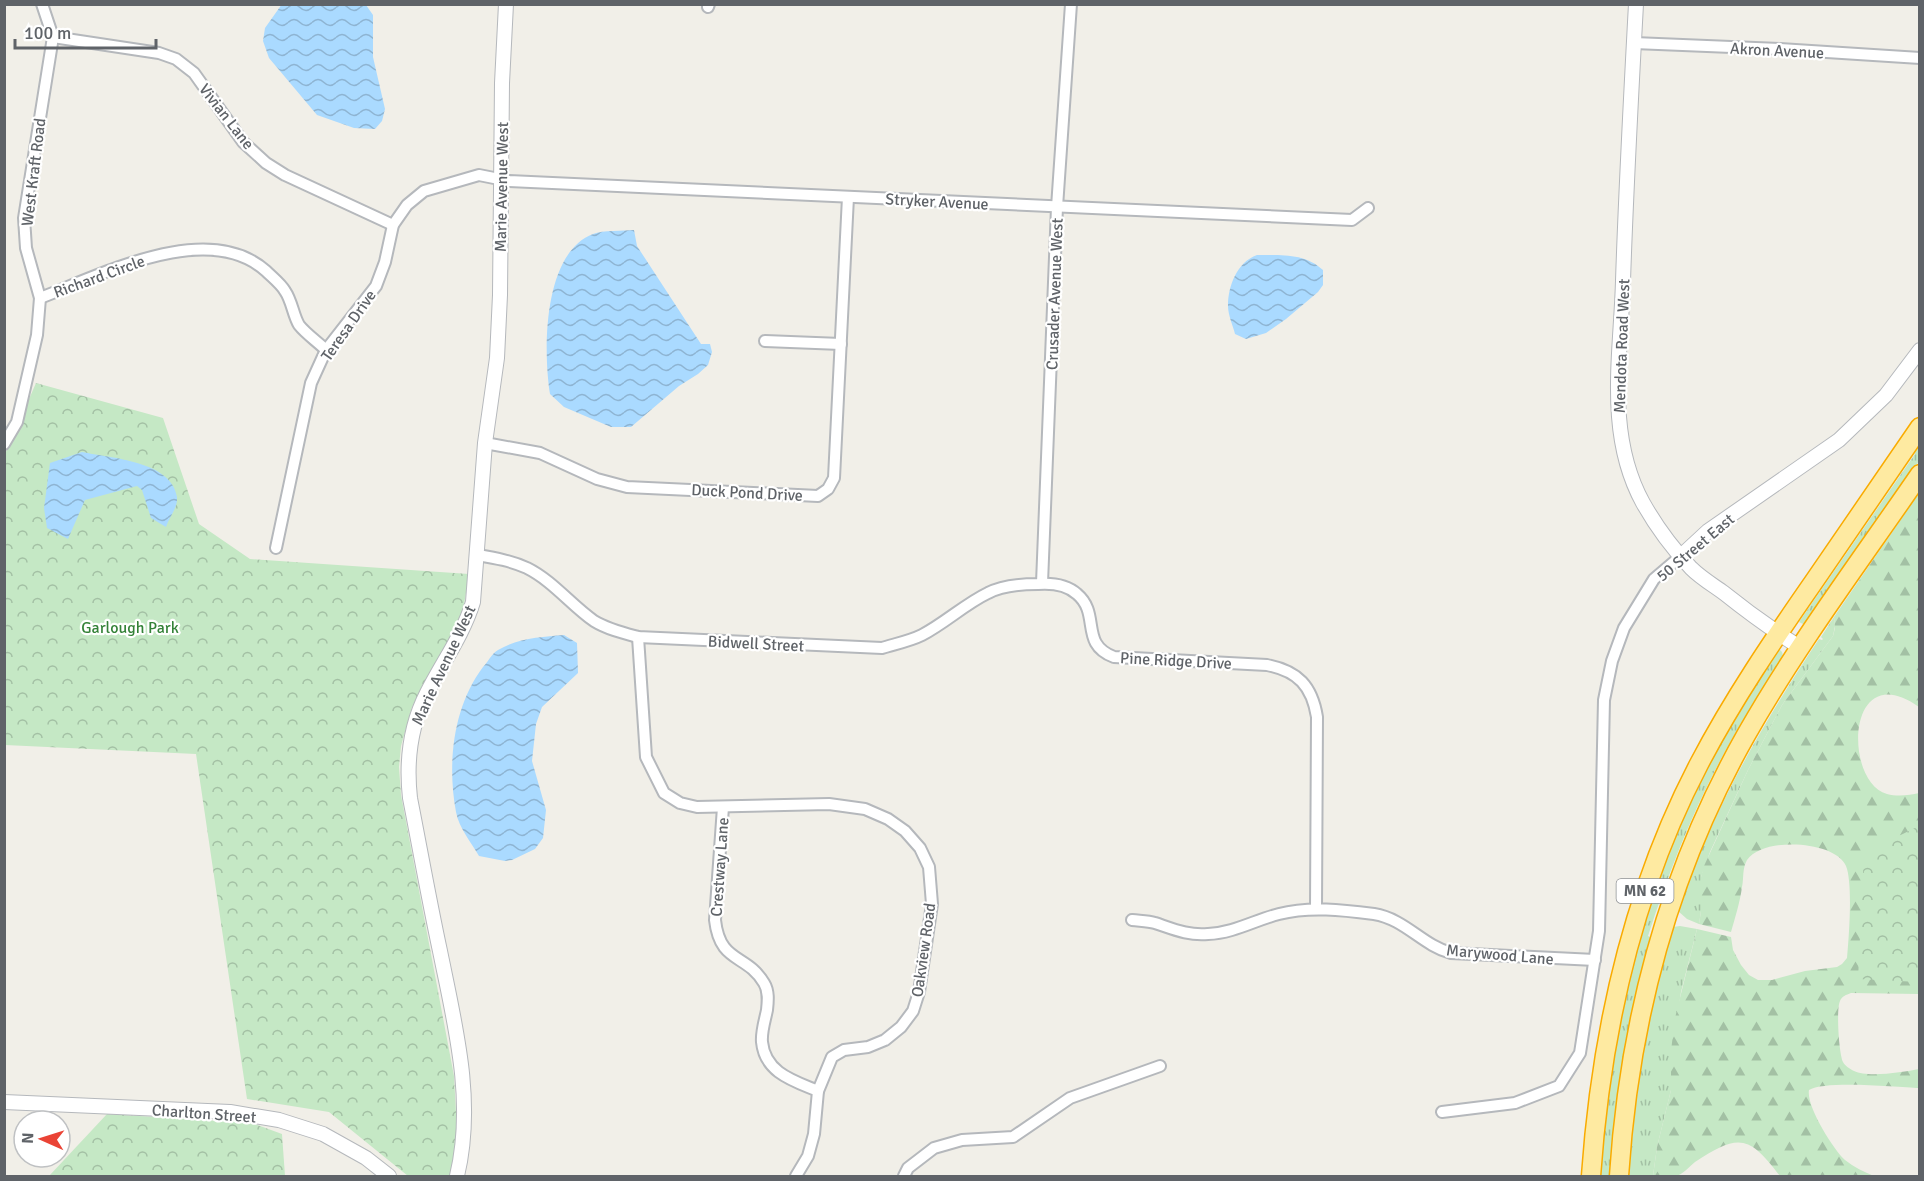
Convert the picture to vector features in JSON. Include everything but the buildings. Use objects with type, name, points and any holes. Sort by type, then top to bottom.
[{"type":"highway","name":"MN 62","points":[[1591,1176],[1598,1100],[1611,1016],[1645,891],[1672,822],[1699,764],[1731,707],[1778,633],[1920,427]]},
{"type":"highway","name":"MN 62","points":[[1619,1176],[1624,1116],[1645,991],[1666,916],[1698,831],[1756,718],[1920,474]]},
{"type":"street","name":"West Kraft Road","points":[[4,444],[17,422],[37,335],[40,298],[26,248],[24,218],[53,36],[42,4]]},
{"type":"street","name":"Marie Avenue West","points":[[457,1176],[465,1124],[462,1065],[410,798],[408,764],[412,733],[419,711],[464,626],[471,607],[478,555],[485,443],[497,358],[500,295],[502,83],[506,4]]},
{"type":"street","name":"Crusader Avenue West","points":[[1042,583],[1057,207],[1071,4]]},
{"type":"street","name":"Mendota Road West","points":[[1636,4],[1616,387],[1620,436],[1630,472],[1642,502],[1660,530],[1692,569],[1801,648]]},
{"type":"street","name":"Vivian Lane","points":[[53,36],[159,53],[176,59],[194,74],[243,142],[266,163],[285,175],[393,225]]},
{"type":"street","name":"Akron Avenue","points":[[1634,43],[1920,58]]},
{"type":"street","name":"Teresa Drive","points":[[276,548],[311,383],[326,350],[376,285],[385,262],[393,225],[407,205],[424,192],[479,175],[501,181]]},
{"type":"street","name":"Stryker Avenue","points":[[501,181],[1352,220],[1368,208]]},
{"type":"street","name":"Duck Pond Drive","points":[[485,443],[540,453],[597,479],[627,487],[818,496],[828,489],[834,478],[848,197]]},
{"type":"street","name":"Richard Circle","points":[[40,298],[145,258],[196,249],[222,250],[244,257],[264,269],[285,290],[299,325],[326,350]]},
{"type":"street","points":[[765,340],[841,344]]},
{"type":"street","name":"50 Street East","points":[[1442,1112],[1515,1103],[1559,1086],[1580,1053],[1599,931],[1604,700],[1612,661],[1624,628],[1654,579],[1708,531],[1839,440],[1886,395],[1920,350]]},
{"type":"street","name":"Bidwell Street","points":[[478,555],[527,568],[547,581],[594,621],[638,638],[882,648],[921,636],[989,592],[1013,585],[1042,583]]},
{"type":"street","name":"Pine Ridge Drive","points":[[1042,583],[1067,587],[1080,596],[1089,610],[1092,638],[1099,648],[1109,655],[1121,658],[1267,665],[1292,672],[1309,690]]},
{"type":"street","name":"Oakview Road","points":[[638,638],[646,757],[664,793],[680,803],[697,807],[829,804],[865,809],[888,819],[905,831],[920,848],[928,867],[932,904],[919,992],[913,1011],[901,1027],[885,1040],[868,1047],[844,1050],[832,1057],[818,1091],[814,1134],[808,1156],[796,1176]]},
{"type":"street","points":[[1316,909],[1317,717],[1315,703],[1309,690],[1319,684]]},
{"type":"street","name":"Crestway Lane","points":[[723,807],[715,920],[717,935],[728,953],[756,971],[766,985],[768,999],[762,1041],[769,1063],[782,1076],[818,1091]]},
{"type":"street","name":"Marywood Lane","points":[[1132,920],[1153,923],[1187,933],[1206,934],[1232,931],[1278,914],[1316,909],[1373,914],[1391,918],[1435,947],[1451,953],[1595,960]]},
{"type":"street","points":[[904,1176],[908,1168],[934,1148],[962,1140],[1013,1137],[1070,1098],[1160,1066]]},
{"type":"street","name":"Charlton Street","points":[[4,1102],[230,1113],[279,1119],[323,1134],[366,1158],[389,1176]]},
{"type":"green space","name":"Garlough Park","points":[[36,383],[163,418],[199,524],[250,559],[469,574],[463,611],[412,707],[401,746],[399,767],[401,795],[454,1076],[458,1149],[450,1176],[408,1176],[329,1112],[247,1099],[196,754],[5,745],[5,454]]},
{"type":"green space","points":[[1919,440],[1919,461],[1807,626],[1799,622],[1915,454],[1912,451]]},
{"type":"green space","points":[[1919,493],[1919,707],[1895,695],[1877,697],[1865,709],[1859,726],[1859,747],[1863,768],[1873,785],[1891,795],[1919,793],[1919,994],[1851,993],[1840,1001],[1838,1022],[1839,1041],[1843,1062],[1846,1066],[1854,1071],[1868,1074],[1919,1069],[1919,1088],[1830,1085],[1809,1090],[1809,1097],[1816,1116],[1834,1147],[1848,1163],[1874,1176],[1780,1176],[1760,1152],[1742,1143],[1733,1143],[1722,1146],[1678,1175],[1653,1176],[1657,1147],[1671,1090],[1671,1051],[1675,1018],[1697,929],[1731,937],[1733,950],[1741,965],[1749,975],[1758,980],[1772,980],[1805,971],[1837,967],[1847,958],[1850,910],[1848,874],[1840,858],[1829,851],[1815,847],[1783,845],[1768,847],[1756,852],[1745,863],[1743,884],[1731,932],[1699,924],[1701,877],[1748,770],[1782,705],[1833,636],[1834,617]]},
{"type":"green space","points":[[1834,617],[1833,636],[1782,705],[1748,770],[1710,852],[1701,877],[1699,924],[1687,919],[1678,911],[1691,874],[1722,804],[1777,704],[1819,639],[1823,639],[1821,637]]},
{"type":"green space","points":[[1777,649],[1782,652],[1783,656],[1734,734],[1704,792],[1656,912],[1648,936],[1652,938],[1612,1176],[1598,1176],[1606,1090],[1635,945],[1670,844],[1705,767]]},
{"type":"green space","points":[[1919,826],[1919,982],[1858,979],[1864,853]]},
{"type":"green space","points":[[1673,927],[1697,929],[1681,992],[1671,1058],[1671,1090],[1657,1147],[1653,1176],[1629,1176],[1639,1081],[1656,989]]},
{"type":"green space","points":[[107,1114],[252,1123],[282,1134],[285,1176],[49,1176],[56,1169],[72,1169],[72,1151]]},
{"type":"water","points":[[282,4],[366,5],[373,15],[373,57],[385,109],[382,121],[375,129],[354,128],[317,115],[269,58],[263,41],[265,28]]},
{"type":"water","points":[[634,230],[637,246],[701,344],[710,344],[712,352],[708,365],[679,386],[631,427],[611,427],[564,407],[550,394],[547,329],[556,281],[564,261],[577,245],[593,234]]},
{"type":"water","points":[[1257,255],[1292,256],[1308,260],[1323,270],[1323,285],[1286,319],[1266,333],[1246,339],[1235,334],[1229,313],[1228,298],[1239,269],[1250,258]]},
{"type":"water","points":[[82,452],[138,463],[164,476],[173,485],[177,497],[175,509],[166,527],[151,518],[142,490],[137,486],[85,500],[68,539],[47,528],[44,508],[50,463]]},
{"type":"water","points":[[564,635],[577,643],[578,673],[542,707],[536,724],[532,761],[546,810],[543,838],[535,849],[512,860],[505,861],[479,856],[460,824],[453,793],[455,736],[465,700],[483,667],[496,651],[539,637]]}]
